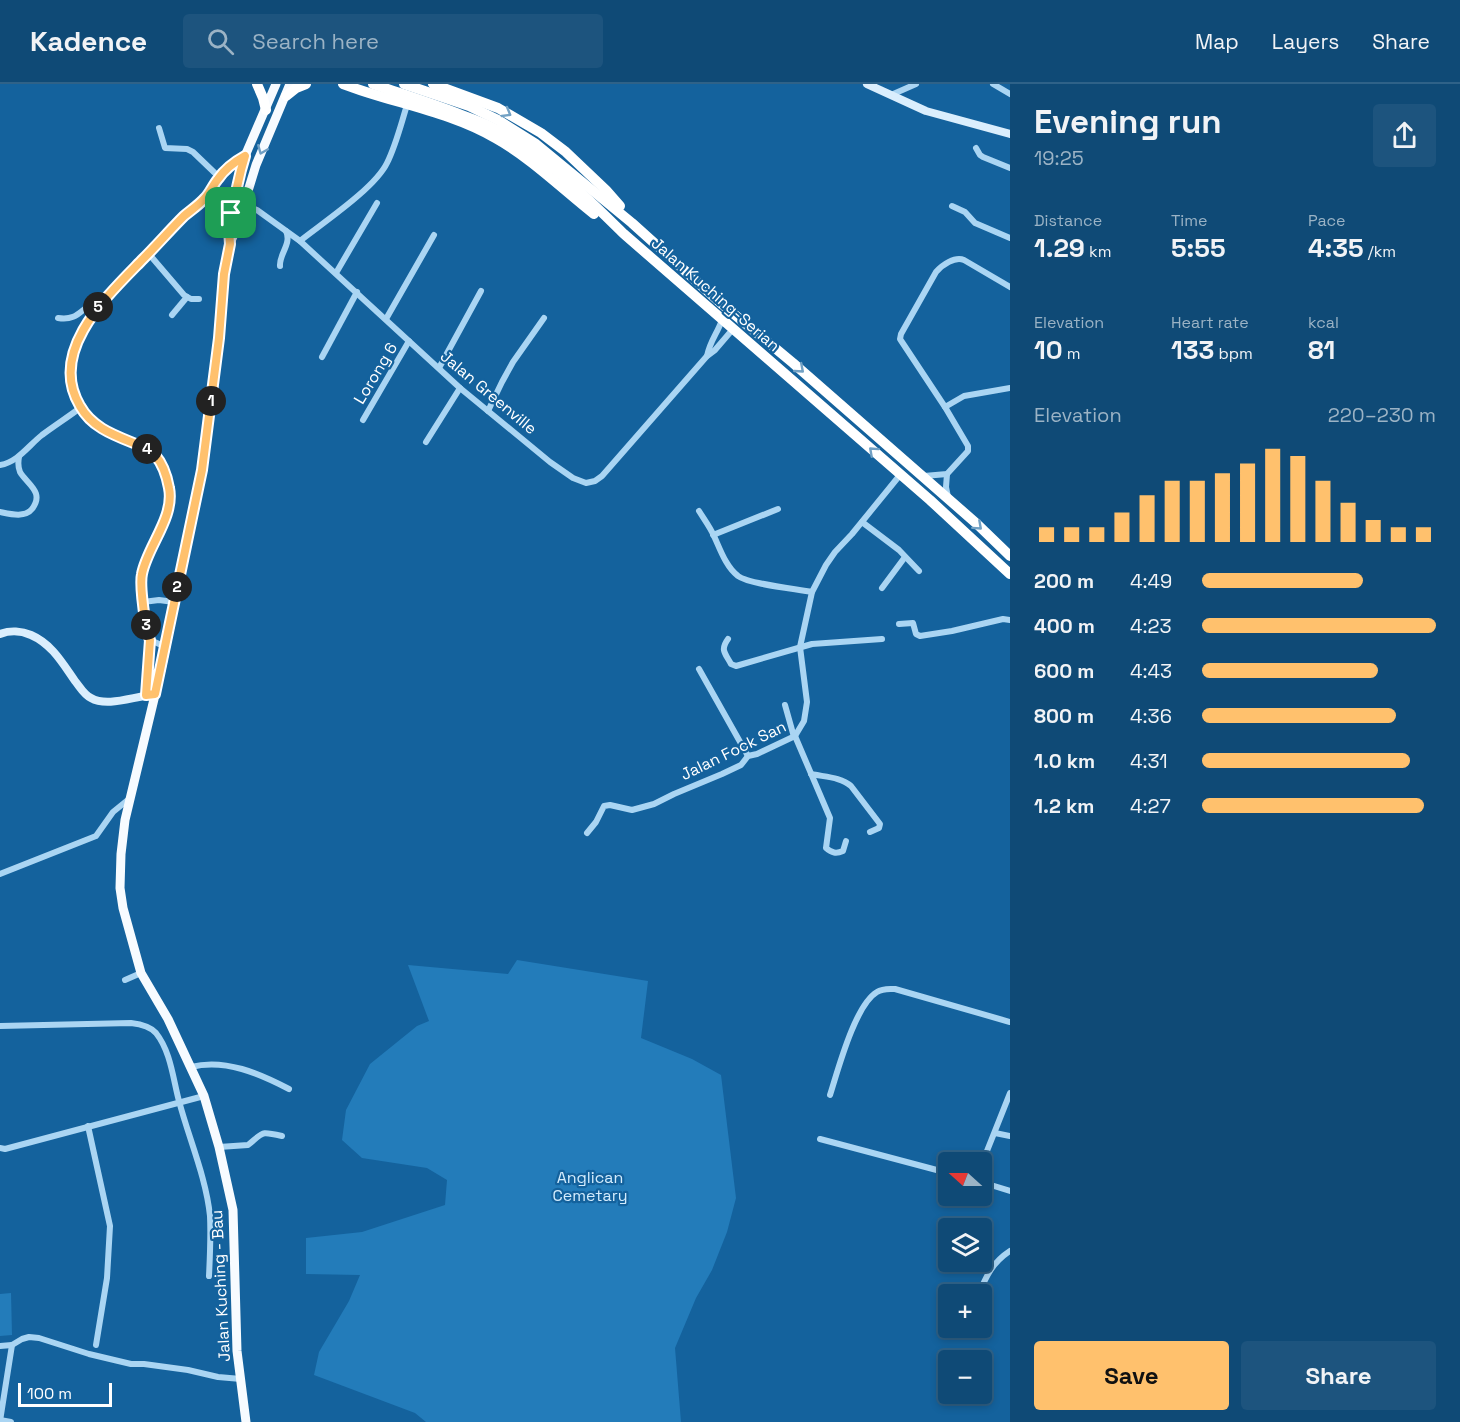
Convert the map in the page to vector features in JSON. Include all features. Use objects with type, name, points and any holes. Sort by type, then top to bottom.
[{"type":"highway","points":[[257,84],[266,110]]},
{"type":"highway","points":[[286,96],[306,84]]},
{"type":"highway","points":[[343,84],[368,94],[434,112],[495,138],[537,167],[603,221],[624,234]]},
{"type":"highway","name":"Jalan Kuching-Serian","points":[[373,84],[495,123],[510,137],[542,159],[624,234],[943,511],[1010,574]]},
{"type":"highway","name":"Jalan Kuching-Serian","points":[[404,84],[456,100],[536,144],[632,223],[1010,556]]},
{"type":"highway","points":[[433,84],[498,108],[541,134],[566,152],[606,190],[632,223]]},
{"type":"main road","name":"Jalan Kuching - Bau","points":[[230,244],[229,229],[238,179],[245,156],[276,84]]},
{"type":"main road","name":"Jalan Kuching - Bau","points":[[246,1422],[237,1351],[233,1210],[219,1147],[204,1096],[168,1019],[141,973],[123,908],[120,888],[121,854],[125,820],[150,695],[166,647],[202,470],[219,338],[224,274],[230,244],[259,155],[290,84]]},
{"type":"street","points":[[867,84],[926,111],[1010,134]]},
{"type":"street","points":[[891,95],[916,84]]},
{"type":"street","points":[[993,84],[1010,94]]},
{"type":"street","points":[[300,241],[350,202],[376,178],[387,164],[407,105]]},
{"type":"street","points":[[159,128],[165,148],[181,148],[193,152],[219,177]]},
{"type":"street","points":[[976,148],[983,157],[1010,168]]},
{"type":"street","points":[[0,634],[23,631],[41,639],[53,650],[85,694],[93,700],[129,699],[150,695],[150,640],[147,633],[141,578],[144,563],[168,510],[170,492],[162,464],[154,454],[138,444],[106,432],[92,422],[80,408],[72,383],[73,354],[85,327],[102,302],[184,216],[206,197],[219,177],[245,156]]},
{"type":"street","points":[[206,197],[219,211],[231,213]]},
{"type":"street","points":[[336,273],[377,203]]},
{"type":"street","points":[[952,206],[965,212],[975,223],[1010,238]]},
{"type":"street","name":"Jalan Greenville","points":[[243,208],[250,207],[257,210],[300,241],[460,388],[550,462],[573,478],[586,483],[602,476],[706,356],[715,350],[733,329]]},
{"type":"street","points":[[280,266],[289,237],[286,231]]},
{"type":"street","points":[[386,319],[435,235]]},
{"type":"street","points":[[149,254],[180,291],[187,297],[199,299]]},
{"type":"street","points":[[921,476],[946,474],[968,451],[968,446],[945,406],[900,339],[901,334],[936,272],[940,267],[957,259],[960,258],[1010,287]]},
{"type":"street","points":[[439,368],[481,291]]},
{"type":"street","points":[[322,357],[357,292]]},
{"type":"street","points":[[172,315],[187,297]]},
{"type":"street","points":[[58,318],[74,317],[91,303],[102,302]]},
{"type":"street","points":[[488,411],[513,362],[544,318]]},
{"type":"street","name":"Jalan Greenville","points":[[706,356],[709,344],[722,320]]},
{"type":"street","name":"Lorong 6","points":[[363,420],[409,341]]},
{"type":"street","points":[[426,442],[460,388]]},
{"type":"street","points":[[945,406],[964,396],[1010,388]]},
{"type":"street","points":[[0,465],[19,457],[28,446],[80,408]]},
{"type":"street","points":[[0,512],[22,515],[29,513],[36,501],[34,488],[19,470],[19,457]]},
{"type":"street","points":[[946,474],[948,500]]},
{"type":"street","name":"Jalan Fock San","points":[[587,833],[604,806],[610,805],[632,810],[654,804],[741,765],[748,756],[795,736],[804,721],[807,702],[800,647],[812,592],[830,559],[900,475]]},
{"type":"street","points":[[713,535],[778,509]]},
{"type":"street","points":[[699,512],[731,570],[742,579],[812,592]]},
{"type":"street","points":[[862,522],[899,550],[919,571]]},
{"type":"street","points":[[882,588],[905,557]]},
{"type":"street","points":[[143,602],[159,600],[174,602]]},
{"type":"street","points":[[899,624],[913,623],[916,634],[920,636],[1003,619],[1010,620]]},
{"type":"street","points":[[728,639],[723,650],[733,666],[812,644],[882,639]]},
{"type":"street","points":[[150,640],[166,647]]},
{"type":"street","points":[[699,669],[748,756]]},
{"type":"street","points":[[785,705],[795,736],[830,818],[826,848],[838,854],[843,851],[846,841]]},
{"type":"street","points":[[811,774],[838,779],[852,786],[880,824],[879,828],[870,832]]},
{"type":"street","points":[[0,874],[96,836],[118,806],[130,799]]},
{"type":"street","points":[[125,980],[141,973]]},
{"type":"street","points":[[830,1095],[856,1020],[869,998],[878,991],[888,988],[896,989],[1010,1022]]},
{"type":"street","points":[[0,1026],[131,1023],[154,1030],[169,1059],[179,1102],[200,1167],[210,1215],[209,1276]]},
{"type":"street","points":[[191,1067],[210,1064],[239,1068],[289,1089]]},
{"type":"street","points":[[986,1152],[1010,1093]]},
{"type":"street","points":[[0,1148],[5,1149],[204,1096]]},
{"type":"street","points":[[88,1126],[110,1226],[107,1278],[96,1346]]},
{"type":"street","points":[[994,1132],[1010,1136]]},
{"type":"street","points":[[219,1147],[248,1145],[259,1134],[264,1133],[282,1136]]},
{"type":"street","points":[[820,1139],[938,1170]]},
{"type":"street","points":[[992,1185],[1010,1191]]},
{"type":"street","points":[[983,1284],[986,1276],[1001,1257],[1010,1251]]},
{"type":"street","points":[[0,1346],[12,1345],[29,1337],[39,1338],[131,1364],[241,1379]]},
{"type":"street","points":[[11,1422],[0,1420],[2,1392],[12,1345]]},
{"type":"green space","name":"Anglican Cemetary","points":[[517,960],[648,981],[641,1038],[692,1059],[721,1075],[736,1198],[727,1232],[712,1270],[696,1298],[675,1348],[681,1422],[426,1422],[415,1413],[314,1375],[319,1352],[349,1301],[360,1275],[306,1274],[306,1238],[362,1232],[445,1205],[447,1180],[427,1168],[362,1158],[342,1140],[346,1110],[370,1064],[417,1026],[429,1021],[408,965],[508,974]]},
{"type":"green space","points":[[11,1293],[12,1335],[0,1336],[0,1294]]},
{"type":"route","points":[[245,156],[231,213],[230,244],[224,274],[219,338],[202,470],[155,694],[146,695],[150,640],[147,633],[141,578],[144,563],[168,510],[170,492],[162,464],[154,454],[138,444],[106,432],[92,422],[80,408],[72,383],[73,354],[85,327],[102,302],[184,216],[206,197],[227,168],[245,156]]}]
